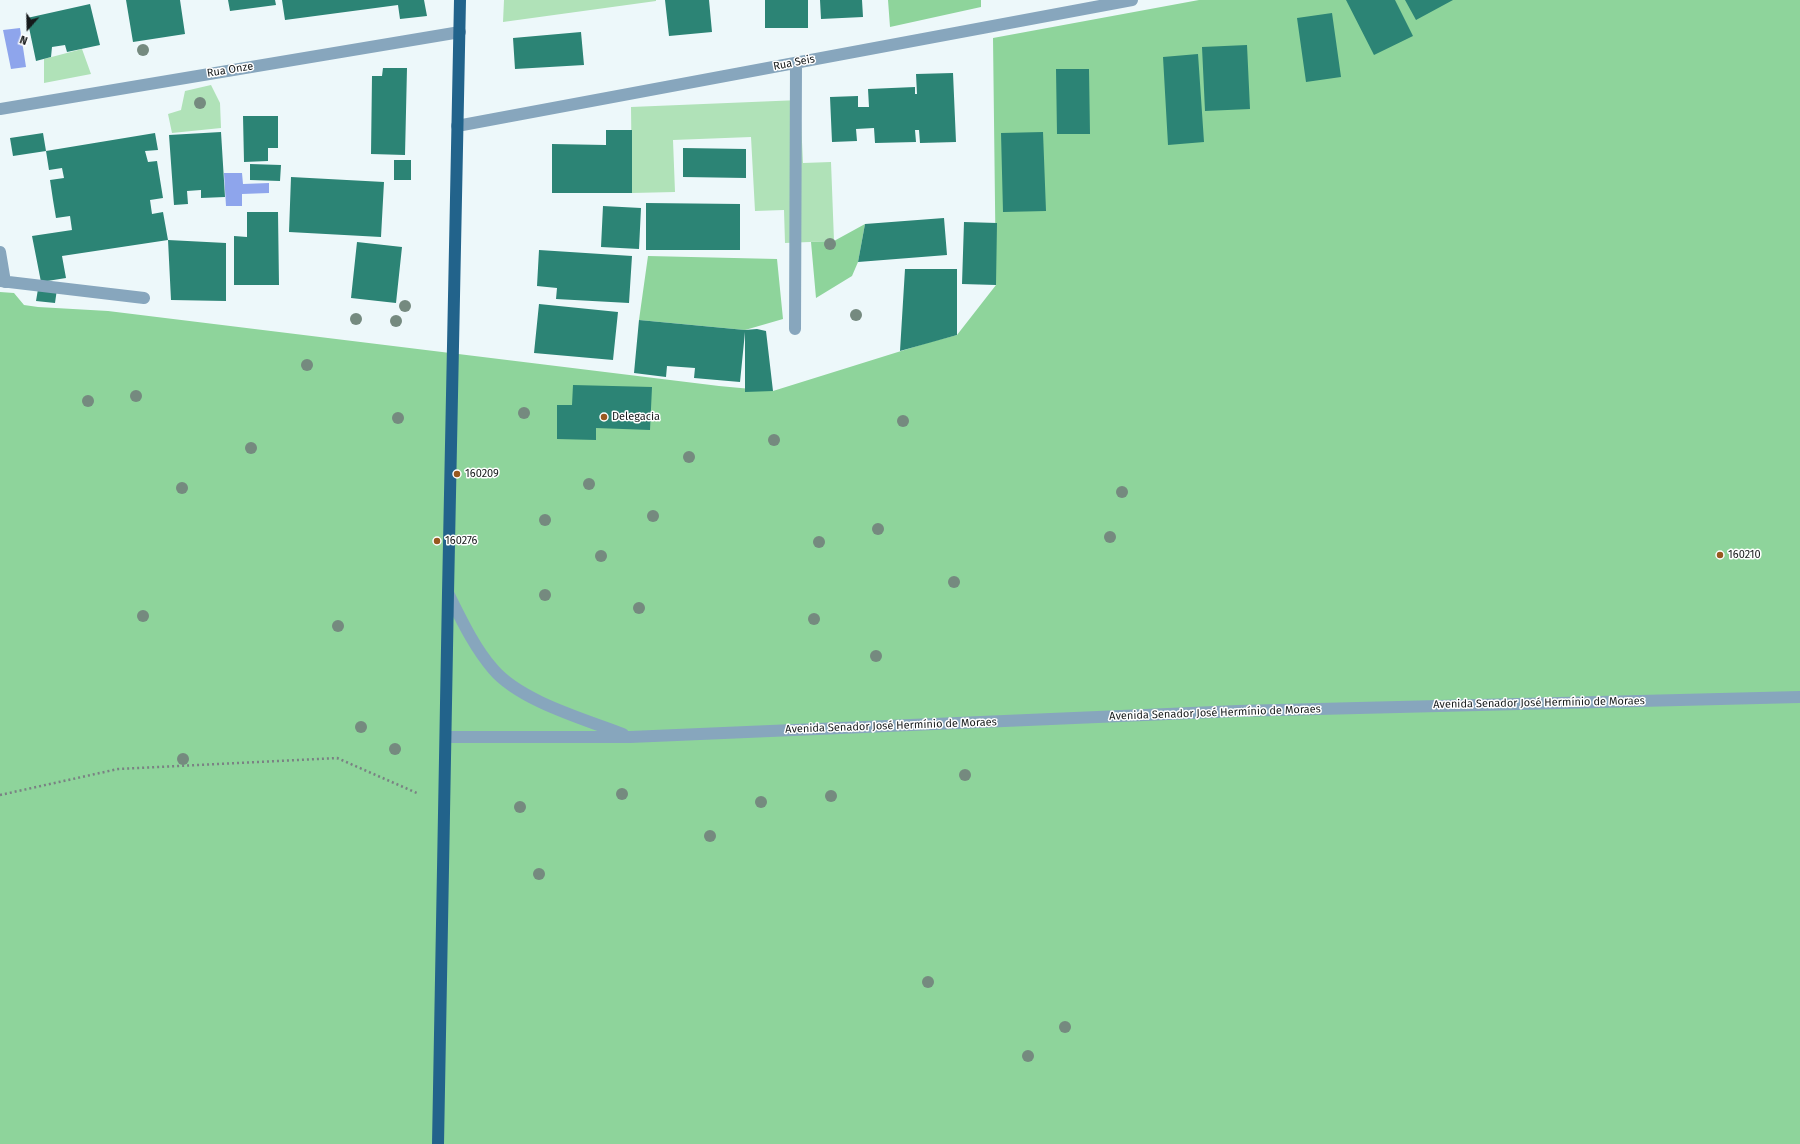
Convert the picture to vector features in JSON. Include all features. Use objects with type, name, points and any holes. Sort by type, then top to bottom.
[{"type":"main road","points":[[438,1144],[460,0]]},
{"type":"street","name":"Rua Seis","points":[[457,126],[1132,0]]},
{"type":"street","name":"Rua Onze","points":[[0,109],[460,32]]},
{"type":"street","points":[[795,329],[796,63]]},
{"type":"street","points":[[0,252],[3,282],[33,284],[144,298]]},
{"type":"street","name":"Avenida Senador José Hermínio de Moraes","points":[[448,593],[472,640],[493,670],[516,688],[538,701],[630,736]]},
{"type":"street","name":"Avenida Senador José Hermínio de Moraes","points":[[446,737],[630,736],[1238,711],[1800,697]]},
{"type":"path","points":[[0,795],[118,769],[337,758],[417,793]]},
{"type":"green space","points":[[504,0],[656,0],[656,1],[503,22]]},
{"type":"green space","points":[[888,0],[981,0],[981,7],[890,27]]},
{"type":"green space","points":[[1199,0],[1800,0],[1800,1144],[0,1144],[0,292],[14,293],[24,305],[38,307],[108,311],[719,386],[773,391],[957,335],[996,285],[993,38]]},
{"type":"green space","points":[[82,49],[91,74],[44,83],[44,59]]},
{"type":"green space","points":[[211,85],[220,103],[221,128],[172,133],[168,114],[181,110],[185,91]]},
{"type":"green space","points":[[800,100],[803,163],[831,162],[834,241],[785,243],[784,210],[755,211],[751,137],[673,140],[675,192],[632,193],[631,107]]},
{"type":"green space","points":[[865,224],[858,262],[852,276],[816,298],[811,242],[834,241]]},
{"type":"green space","points":[[648,256],[777,259],[783,319],[745,330],[639,320]]},
{"type":"water","points":[[20,28],[26,67],[11,69],[3,30]]},
{"type":"water","points":[[224,173],[242,173],[243,184],[269,183],[269,193],[242,194],[242,206],[226,206]]},
{"type":"building","points":[[126,0],[180,0],[185,34],[133,42]]},
{"type":"building","points":[[228,0],[275,0],[276,5],[230,11]]},
{"type":"building","points":[[282,0],[424,0],[427,16],[400,19],[398,5],[285,20]]},
{"type":"building","points":[[665,0],[709,0],[712,32],[669,36]]},
{"type":"building","points":[[765,0],[808,0],[808,28],[765,28]]},
{"type":"building","points":[[820,0],[862,0],[863,17],[821,19]]},
{"type":"building","points":[[1346,0],[1395,0],[1413,36],[1374,55]]},
{"type":"building","points":[[1405,0],[1453,0],[1416,20]]},
{"type":"building","points":[[90,4],[100,45],[67,52],[65,45],[52,47],[51,57],[36,61],[27,18]]},
{"type":"building","points":[[1332,13],[1341,77],[1306,82],[1297,18]]},
{"type":"building","points":[[581,32],[584,65],[515,69],[513,38]]},
{"type":"building","points":[[1247,45],[1250,109],[1205,111],[1202,47]]},
{"type":"building","points":[[1198,54],[1204,142],[1168,145],[1163,57]]},
{"type":"building","points":[[383,68],[407,68],[405,155],[371,154],[372,76],[382,76]]},
{"type":"building","points":[[1056,69],[1089,69],[1090,134],[1057,134]]},
{"type":"building","points":[[953,73],[956,142],[920,143],[919,130],[915,130],[916,142],[875,143],[874,128],[856,129],[857,141],[832,142],[830,97],[858,96],[858,107],[869,107],[868,89],[915,87],[915,94],[917,94],[916,74]]},
{"type":"building","points":[[243,116],[278,116],[278,148],[268,148],[268,161],[244,162]]},
{"type":"building","points":[[606,130],[632,130],[632,193],[552,193],[552,144],[606,145]]},
{"type":"building","points":[[221,132],[225,197],[201,198],[201,190],[187,191],[188,204],[174,205],[169,135]]},
{"type":"building","points":[[1043,132],[1046,211],[1003,212],[1001,133]]},
{"type":"building","points":[[43,133],[46,151],[13,156],[10,138]]},
{"type":"building","points":[[155,133],[158,150],[145,151],[148,162],[157,161],[163,198],[150,200],[152,214],[163,212],[168,240],[62,256],[66,278],[41,282],[32,236],[72,230],[70,216],[56,218],[50,180],[64,178],[62,168],[49,170],[46,151]]},
{"type":"building","points":[[683,148],[746,149],[746,178],[683,177]]},
{"type":"building","points":[[394,160],[411,160],[411,180],[394,180]]},
{"type":"building","points":[[250,164],[281,165],[280,181],[250,180]]},
{"type":"building","points":[[291,177],[384,182],[381,237],[289,232]]},
{"type":"building","points":[[646,203],[740,204],[740,250],[646,250]]},
{"type":"building","points":[[603,206],[641,208],[639,249],[601,247]]},
{"type":"building","points":[[247,212],[278,212],[279,285],[234,285],[234,236],[247,237]]},
{"type":"building","points":[[944,218],[947,255],[858,262],[865,224]]},
{"type":"building","points":[[964,222],[997,223],[996,285],[962,284]]},
{"type":"building","points":[[168,240],[226,243],[226,301],[171,300]]},
{"type":"building","points":[[357,242],[402,247],[396,303],[351,298]]},
{"type":"building","points":[[539,250],[632,256],[629,303],[556,299],[557,288],[537,286]]},
{"type":"building","points":[[905,269],[957,269],[957,335],[900,351]]},
{"type":"building","points":[[38,289],[57,289],[55,303],[36,301]]},
{"type":"building","points":[[539,304],[618,312],[613,360],[534,353]]},
{"type":"building","points":[[639,320],[745,330],[757,329],[766,331],[773,391],[745,392],[745,332],[740,382],[694,378],[695,368],[667,366],[666,377],[634,373]]},
{"type":"building","name":"Delegacia","points":[[573,385],[652,387],[650,430],[596,428],[596,440],[557,439],[557,405],[572,405]]},
{"type":"place","name":"Delegacia","points":[[604,417]]},
{"type":"place","name":"160209","points":[[457,474]]},
{"type":"place","name":"160276","points":[[437,541]]},
{"type":"place","name":"160210","points":[[1720,555]]}]
